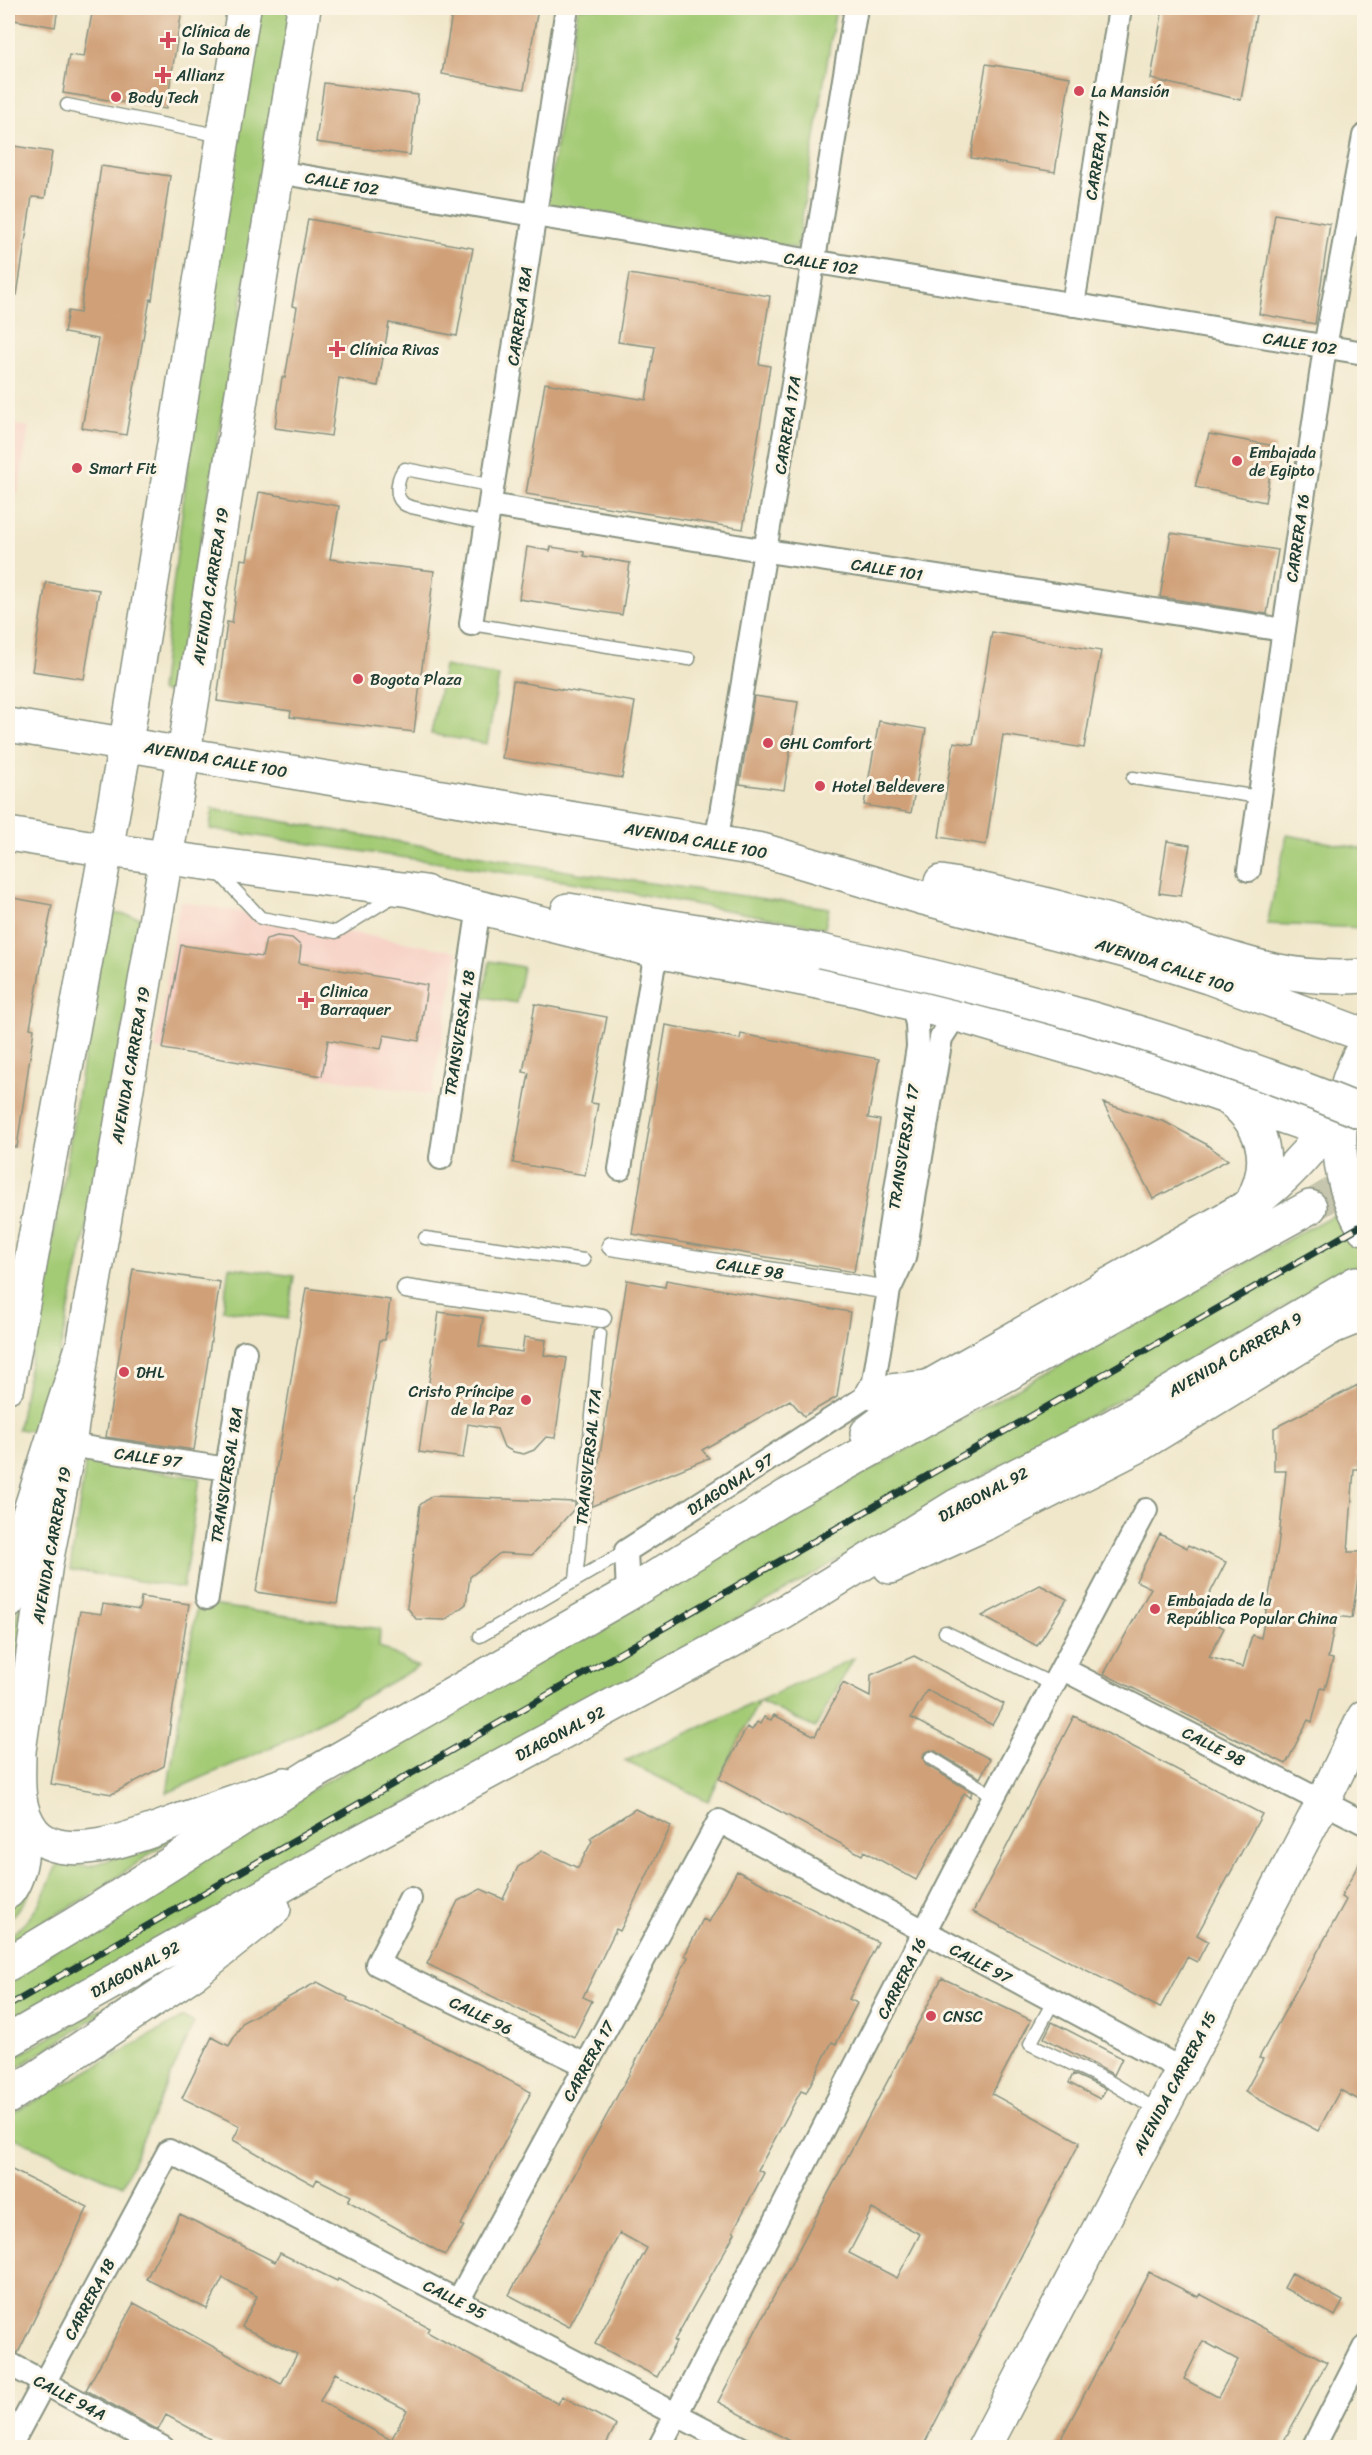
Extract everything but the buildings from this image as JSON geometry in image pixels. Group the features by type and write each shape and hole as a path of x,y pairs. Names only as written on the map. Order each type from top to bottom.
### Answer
{"main road":[{"path":"8,1386 126,744 244,8"},
{"name":"AVENIDA CARRERA 19","path":"304,8 166,858 84,1341 69,1445 46,1563 19,1751 19,1797 21,1810 34,1832 45,1841 69,1847 88,1847 129,1839 311,1775"},
{"name":"AVENIDA CALLE 100","path":"8,725 762,850 920,897 1126,951 1208,977 1365,1035"},
{"path":"8,834 107,850 616,917 821,951 999,992 1076,1014 1261,1074 1343,1121"},
{"path":"762,850 978,888 1029,900 1141,931 1260,969 1307,977 1365,976"},
{"path":"405,889 656,951 749,967 912,1003 1210,1090 1343,1121"},
{"path":"1365,1047 1350,1076 1343,1121 1345,1182 1352,1204 1365,1228"},
{"path":"1210,1090 1226,1096 1240,1107 1251,1120 1259,1135 1264,1152 1264,1166 1259,1186 1250,1205"},
{"path":"785,1497 928,1387 1250,1205 1270,1190 1343,1121"},
{"path":"8,1964 311,1775 628,1594 785,1497 1310,1207"},
{"name":"AVENIDA CARRERA 9","path":"1113,1426 1356,1283"},
{"path":"783,1613 989,1522 1136,1447 1332,1327 1365,1314"},
{"path":"8,1602 24,1529 84,1341"},
{"path":"872,1393 928,1387"},
{"name":"DIAGONAL 92","path":"8,2041 352,1846 783,1613 956,1506 1113,1426"},
{"name":"AVENIDA CARRERA 15","path":"984,2448 1365,1718"},
{"path":"8,1892 21,1856 21,1810"},
{"path":"8,2097 195,1972 352,1846"}],"street":[{"name":"CARRERA 18A","path":"471,624 567,8"},
{"name":"CARRERA 17A","path":"716,843 767,551 856,8"},
{"name":"CARRERA 17","path":"1073,305 1120,8"},
{"name":"CARRERA 16","path":"1249,870 1325,347 1365,136"},
{"name":"CALLE 102","path":"277,172 1365,353"},
{"name":"CALLE 101","path":"491,505 767,551 1284,630"},
{"name":"TRANSVERSAL 18","path":"441,1158 479,907"},
{"path":"620,1169 656,951"},
{"name":"TRANSVERSAL 17","path":"872,1393 888,1290 885,1260 918,1047 917,1024 912,1003"},
{"name":"TRANSVERSAL 17","path":"888,1290 904,1258 941,1038 950,1024 961,1016"},
{"name":"CALLE 98","path":"611,1246 888,1290"},
{"path":"406,1289 601,1326"},
{"name":"TRANSVERSAL 18A","path":"207,1598 245,1352"},
{"name":"DIAGONAL 97","path":"626,1551 872,1393"},
{"name":"CALLE 97","path":"69,1445 227,1469"},
{"name":"CARRERA 16","path":"659,2448 994,1796 1146,1510"},
{"path":"626,1551 628,1594"},
{"name":"CALLE 98","path":"1059,1677 1365,1823"},
{"name":"CARRERA 17","path":"458,2301 719,1821"},
{"name":"CALLE 97","path":"719,1821 1181,2069"},
{"name":"CALLE 96","path":"410,1899 377,1964 586,2065"},
{"name":"CALLE 95","path":"169,2151 741,2448"},
{"name":"CARRERA 18","path":"9,2448 169,2151"},
{"path":"1313,2448 1365,2349"},
{"name":"CALLE 94A","path":"8,2363 163,2448"}],"lane":[{"path":"67,105 223,136"},
{"path":"405,469 491,505 411,507 401,502 398,496 400,474 405,469"},
{"path":"471,624 689,659"},
{"path":"1133,778 1259,797"},
{"path":"212,864 261,918 336,932 405,889"},
{"path":"425,1238 584,1260"},
{"name":"TRANSVERSAL 17A","path":"576,1580 601,1326"},
{"path":"480,1636 626,1551"},
{"path":"945,1632 1059,1677"},
{"path":"932,1758 994,1796"},
{"path":"1053,2002 1030,2044 1110,2082 1159,2111"}],"shaded area":[{"path":"8,424 29,427 18,493 8,491"},
{"name":"Clinica Barraquer","path":"180,901 458,952 432,1095 155,1049"}],"green space":[{"path":"258,8 291,8 175,694 160,691 207,310"},
{"path":"578,8 836,8 797,248 546,208"},
{"path":"444,666 499,676 487,744 431,734"},
{"path":"212,809 578,873 829,908 825,928 577,883 210,829"},
{"path":"1287,835 1364,849 1364,928 1267,924"},
{"path":"107,912 144,918 84,1241 42,1433 18,1429 67,1160"},
{"path":"490,961 523,967 516,1003 483,997"},
{"path":"1364,1198 1364,1262 1029,1450 660,1663 8,2024 8,1979 253,1825 689,1572"},
{"path":"229,1267 294,1276 288,1319 223,1310"},
{"path":"86,1460 200,1478 183,1588 70,1570"},
{"path":"25,1568 32,1570 8,1723 8,1668"},
{"path":"197,1603 380,1629 379,1646 418,1667 290,1739 167,1793"},
{"path":"854,1658 815,1728 759,1701 708,1801 625,1761"},
{"path":"185,1829 95,1893 8,1942 8,1937 33,1913 57,1865 89,1866"},
{"path":"34,1848 43,1851 36,1879 22,1905 8,1919 8,1911 20,1895"},
{"path":"163,1974 8,2074 8,2061"},
{"path":"183,2017 194,2023 122,2186 8,2135 8,2116"}],"tunnel":[{"path":"1310,1207 1364,1175"}],"railway":[{"path":"8,2006 1364,1224"}],"place":[{"name":"Clínica de la Sabana","path":"168,40"},
{"name":"Allianz","path":"163,75"},
{"name":"La Mansión","path":"1079,91"},
{"name":"Body Tech","path":"116,97"},
{"name":"Clínica Rivas","path":"337,349"},
{"name":"Embajada de Egipto","path":"1237,461"},
{"name":"Smart Fit","path":"77,468"},
{"name":"Bogota Plaza","path":"358,679"},
{"name":"GHL Comfort","path":"768,743"},
{"name":"Hotel Beldevere","path":"820,786"},
{"name":"Clinica Barraquer","path":"306,1000"},
{"name":"DHL","path":"124,1372"},
{"name":"Cristo Príncipe de la Paz","path":"526,1400"},
{"name":"Embajada de la República Popular China","path":"1155,1609"},
{"name":"CNSC","path":"931,2016"}]}
